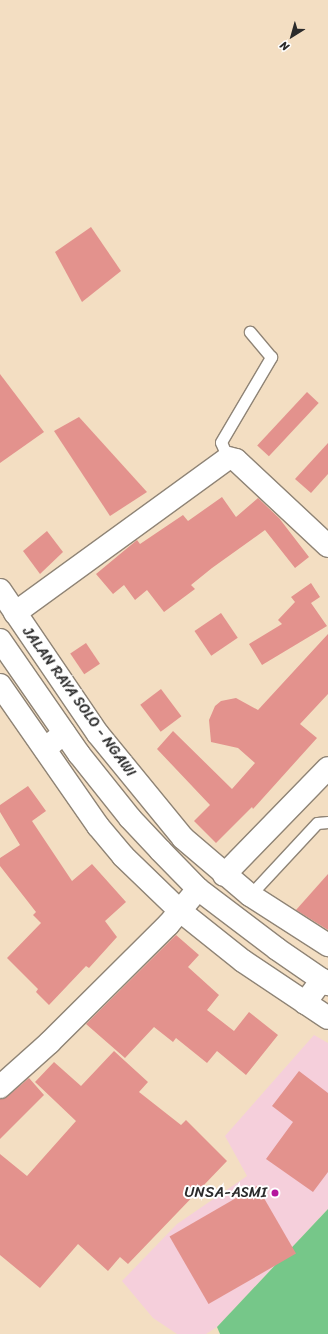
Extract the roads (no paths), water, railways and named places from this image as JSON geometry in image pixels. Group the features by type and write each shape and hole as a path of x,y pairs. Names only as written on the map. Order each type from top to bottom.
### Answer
{"main road":[{"path":"15,613 228,458 236,460 324,534"},
{"name":"JALAN RAYA SOLO - NGAWI","path":"0,590 103,740 183,838 224,875 250,895 328,946"},
{"name":"JALAN RAYA SOLO - NGAWI","path":"0,640 64,733 130,818 198,889 325,982"},
{"path":"0,685 98,826 123,856 179,910 243,961 328,1018"},
{"path":"44,749 64,733"},
{"path":"224,875 328,768"},
{"path":"0,1087 60,1032 168,925 198,889"},
{"path":"305,1003 325,982"}],"lane":[{"path":"228,458 221,442 270,356 250,332"},
{"path":"250,895 317,823 328,822"}],"place":[{"name":"UNSA-ASMI","path":"275,1193"}]}
